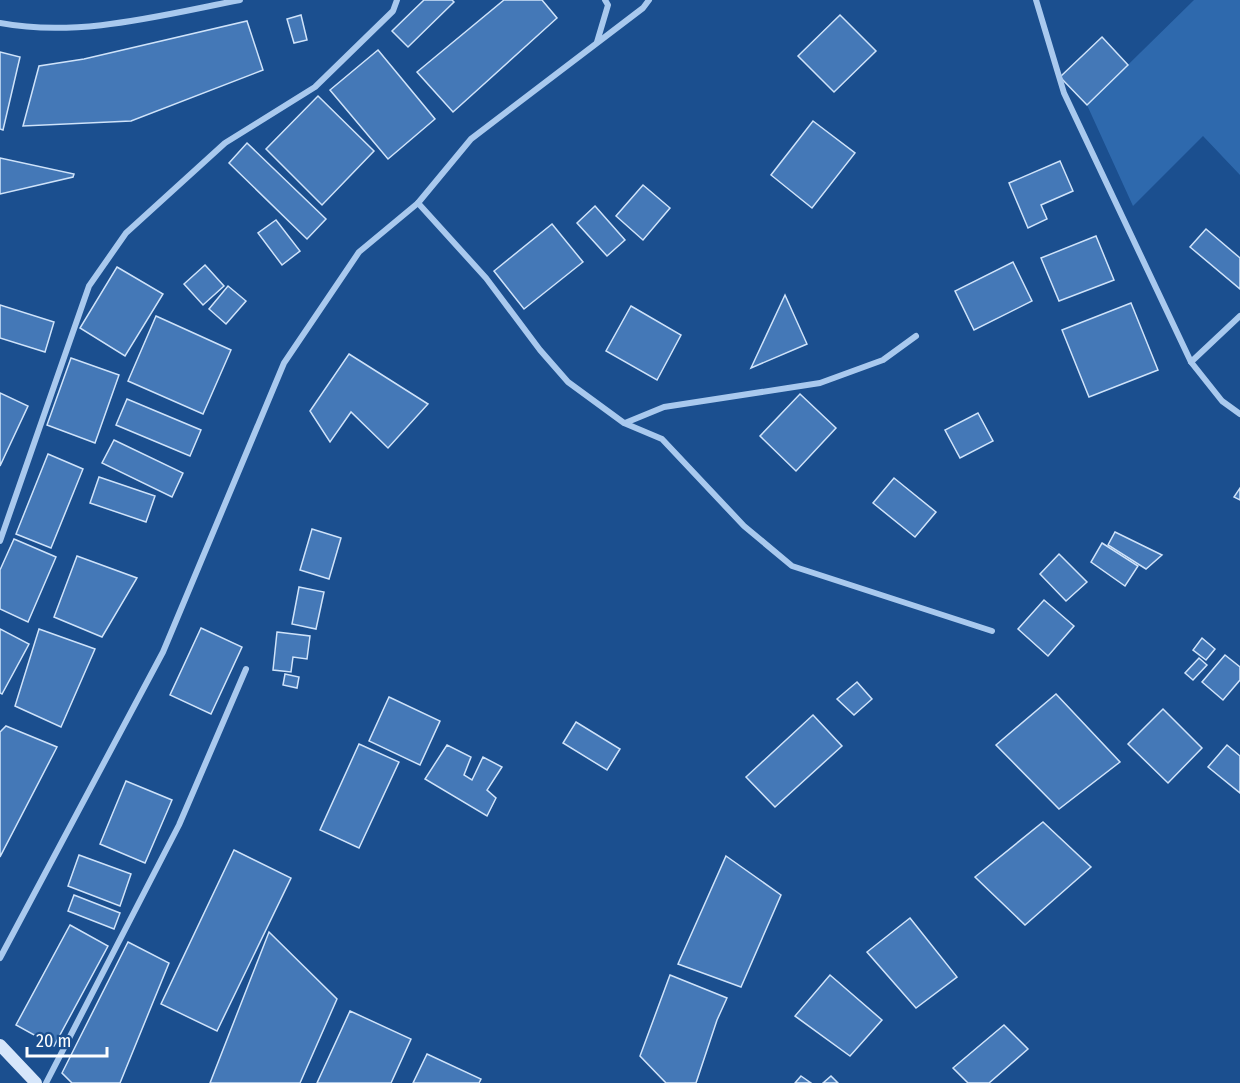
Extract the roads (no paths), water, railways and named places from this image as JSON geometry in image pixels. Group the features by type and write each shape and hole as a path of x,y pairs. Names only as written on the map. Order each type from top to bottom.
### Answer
{"main road":[{"path":"0,1045 36,1083"}],"street":[{"path":"0,24 79,27 148,18 240,0"},
{"path":"0,542 89,286 126,233 225,143 315,87 393,11 397,0"},
{"path":"597,42 608,5 605,0"},
{"path":"0,958 163,652 284,363 359,252 418,203 471,139 643,8 649,0"},
{"path":"1036,0 1064,93 1191,362 1222,401 1240,414"},
{"path":"418,203 486,278 540,350 568,382 624,423 662,439 744,526 792,566 992,632"},
{"path":"1191,362 1240,316"},
{"path":"624,423 664,407 820,383 883,360 916,336"},
{"path":"46,1083 179,825 246,669"}]}
